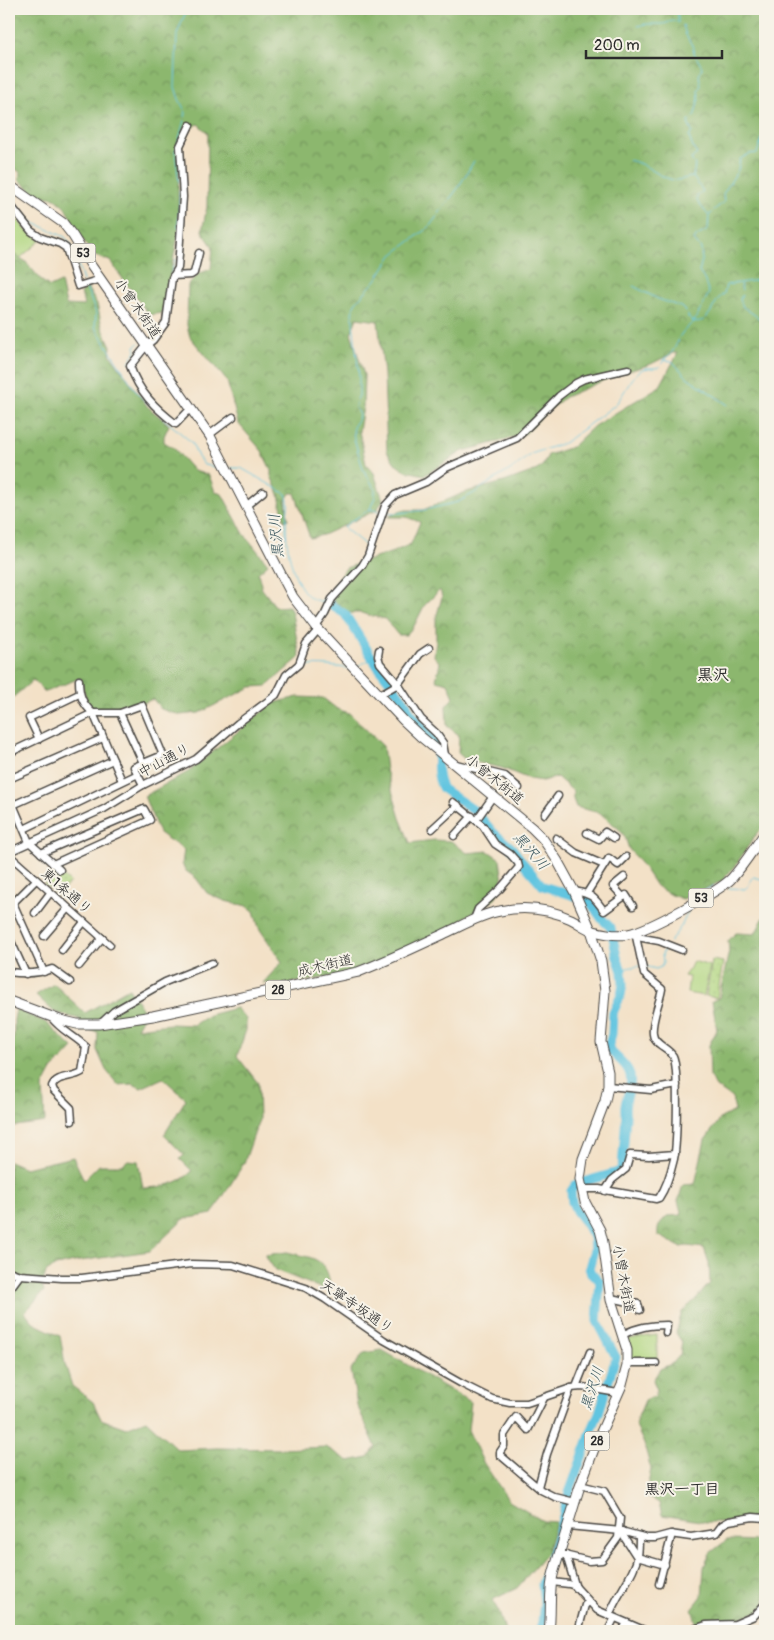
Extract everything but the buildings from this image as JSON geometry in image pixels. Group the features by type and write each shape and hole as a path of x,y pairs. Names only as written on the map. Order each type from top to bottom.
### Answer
{"main road":[{"name":"小曾木街道","path":"9,185 63,223 73,236 100,279 209,435 228,468 290,591 317,629 403,720 494,795 543,839 557,860 591,930"},
{"name":"成木街道","path":"9,1001 51,1017 77,1024 99,1024 153,1016 358,972 474,920 500,911 524,909 552,912 571,919 591,930 612,934 636,935 723,885 735,874 765,833"},
{"path":"571,919 578,916 582,909"},
{"path":"581,1185 583,1160 605,1101 608,1086 608,1072 601,1038 605,1003 604,978 601,961 591,930"},
{"name":"小曽木街道","path":"549,1631 552,1582 563,1555 570,1501 580,1485 614,1392 625,1376 628,1364 627,1350 611,1298 602,1238 586,1204 581,1185"}],"street":[{"path":"190,124 180,146 182,197 178,268 174,276 166,322 153,340 145,342 130,366 136,382 151,402 176,424 191,408"},
{"path":"9,204 31,231 66,248 78,286 100,279"},
{"path":"174,276 191,275 194,273 200,254"},
{"name":"中山通り","path":"9,852 104,809 143,785 196,759 238,723 276,695 286,675 299,664 306,644 326,614 332,599 362,566 368,556 385,506 394,495 426,482 452,465 517,438 544,410 576,383 584,379 628,369"},
{"path":"209,435 232,417"},
{"path":"246,506 263,492"},
{"path":"380,694 398,684 420,654 429,648"},
{"path":"380,650 378,656 380,663 398,684 421,719 436,733 443,743 440,752"},
{"path":"79,680 79,694 85,705 93,713 122,782"},
{"path":"39,739 29,718 79,694"},
{"path":"9,753 93,713 120,713 142,705 163,755 134,767 143,785"},
{"path":"120,713 142,763"},
{"path":"9,779 103,738"},
{"path":"13,804 113,760"},
{"path":"454,763 505,776 519,788"},
{"path":"24,830 138,774"},
{"path":"9,795 29,842 60,870"},
{"path":"454,836 477,816 494,795"},
{"path":"545,814 558,796"},
{"path":"432,829 456,803 477,816 495,844 510,854 518,863 519,867 478,910 474,920"},
{"path":"41,853 144,808 150,820 53,864"},
{"path":"587,833 599,839 605,832 614,838"},
{"path":"556,838 576,853 604,865"},
{"name":"東1条通り","path":"9,852 50,893 110,945"},
{"path":"587,894 609,858 618,865 626,857"},
{"path":"622,897 613,886 624,877"},
{"path":"13,903 36,880"},
{"path":"35,913 50,893"},
{"path":"9,894 44,972"},
{"path":"575,895 587,894 596,898 604,911 626,895 634,906"},
{"path":"44,936 68,908"},
{"path":"9,914 16,911"},
{"path":"62,950 84,922"},
{"path":"581,1185 647,1198 659,1198 668,1180 675,1154 677,1085 674,1058 656,1041 653,1034 662,989 644,974 636,935 682,950"},
{"path":"9,937 26,974"},
{"path":"79,966 102,938"},
{"path":"99,1024 114,1011 164,982 212,963"},
{"path":"9,972 26,974 52,969 70,982"},
{"path":"51,1017 56,1024 75,1036 86,1047 82,1072 57,1079 52,1086 54,1091 71,1108 72,1121"},
{"path":"608,1086 655,1090 677,1085"},
{"path":"605,1191 612,1180 626,1169 630,1155 675,1154"},
{"name":"天寧寺坂通り","path":"9,1270 20,1275 82,1278 190,1264 233,1265 306,1288 326,1299 377,1336 486,1396 499,1401 514,1404 530,1402 574,1388 600,1389 614,1392"},
{"path":"9,1290 20,1275"},
{"path":"611,1298 638,1304 640,1310"},
{"path":"622,1335 634,1329 652,1325 667,1326 666,1333"},
{"path":"538,1487 547,1454 590,1352"},
{"path":"628,1364 656,1363"},
{"path":"544,1398 528,1430 516,1417 512,1421 504,1434 504,1446 500,1455 538,1487 552,1496 570,1501"},
{"path":"563,1555 589,1561 602,1560 618,1538 620,1531 620,1518 604,1491 580,1485"},
{"path":"568,1526 620,1531 651,1538 672,1534 691,1537 716,1533 722,1525 729,1521 754,1517 765,1518"},
{"path":"620,1531 637,1557 665,1565"},
{"path":"659,1584 672,1534"},
{"path":"608,1631 614,1601 631,1574 637,1557 639,1536"},
{"path":"563,1555 576,1588"},
{"path":"552,1582 569,1584 576,1588 597,1610 646,1631"},
{"path":"579,1621 585,1605 589,1602"},
{"path":"688,1631 706,1625 735,1624 754,1616 765,1604"},
{"path":"622,1631 627,1623"}],"green space":[{"path":"9,9 765,9 765,825 722,881 683,899 669,894 656,886 629,849 625,837 620,830 600,813 576,807 573,791 557,777 542,781 529,779 502,768 466,760 458,753 459,735 447,726 446,706 454,697 448,683 436,680 440,663 434,656 436,618 442,597 440,590 424,606 414,626 406,635 398,635 385,619 361,613 349,613 327,595 346,568 411,544 420,522 406,517 388,517 402,510 423,510 466,492 504,482 537,470 543,465 548,455 572,447 594,426 660,386 678,353 673,353 651,364 616,375 565,397 542,416 526,433 463,451 425,475 406,471 395,463 387,451 384,374 378,321 357,318 351,333 364,375 363,407 359,431 366,464 374,473 383,500 377,510 323,535 310,538 295,493 290,493 286,500 288,519 284,521 279,494 271,476 271,470 262,451 238,423 227,381 190,337 187,325 188,285 198,274 211,269 213,247 202,231 207,207 208,133 198,124 182,135 178,191 179,231 162,313 149,315 110,261 92,255 64,206 55,198 37,195 19,180 20,172 9,165"},
{"path":"16,218 26,230 41,240 19,259 9,253 9,226"},
{"path":"9,251 25,261 42,281 50,287 61,282 66,305 84,306 81,292 86,286 97,304 102,327 111,346 110,354 147,406 169,425 164,436 164,442 174,448 194,471 209,475 215,492 222,494 244,534 268,564 258,573 262,589 276,607 289,606 300,657 267,686 251,687 199,713 180,715 161,709 153,699 123,709 93,710 87,701 80,678 45,692 33,680 9,701"},
{"path":"298,697 323,698 337,709 349,713 383,746 386,770 400,818 410,843 434,840 451,841 467,853 488,851 500,859 503,882 495,899 447,929 375,963 336,976 285,984 263,983 282,962 259,928 254,911 247,906 225,901 207,893 196,878 186,871 182,864 184,850 159,833 144,796 188,772 273,703"},
{"path":"56,871 70,882 58,896 44,884"},
{"path":"765,915 765,1515 737,1522 706,1522 662,1515 659,1503 646,1495 651,1469 644,1444 635,1424 645,1400 655,1396 657,1390 653,1380 660,1369 673,1363 680,1355 682,1342 676,1333 682,1312 710,1283 709,1263 704,1248 680,1247 658,1235 658,1229 667,1216 682,1215 678,1201 683,1185 695,1184 705,1140 721,1118 735,1111 732,1098 716,1087 710,1077 709,1045 717,1030 712,1001 719,998 729,951 728,941 736,933 755,934"},
{"path":"712,960 723,962 717,998 706,996"},
{"path":"693,961 710,966 704,996 687,993 689,977 684,976"},
{"path":"54,984 85,1013 129,988 145,1013 137,1028 170,1024 193,1025 209,1015 236,1008 246,1019 246,1030 237,1056 258,1083 259,1120 244,1163 212,1214 184,1219 150,1251 79,1261 56,1266 46,1272 42,1285 44,1291 25,1312 35,1324 60,1336 65,1364 72,1386 93,1402 101,1419 126,1428 146,1420 178,1450 326,1447 349,1461 368,1457 376,1447 357,1405 351,1370 364,1353 382,1350 471,1402 468,1430 483,1462 509,1501 543,1521 556,1522 547,1553 517,1588 492,1600 499,1612 505,1631 9,1631 9,1161 25,1168 73,1157 84,1180 99,1165 122,1165 128,1160 138,1161 143,1188 176,1182 192,1171 180,1159 184,1155 164,1135 186,1099 163,1078 141,1088 133,1084 118,1085 106,1070 97,1050 98,1032 83,1029 79,1019 54,1012 36,995"},
{"path":"16,1009 45,1022 73,1048 52,1070 43,1087 45,1122 9,1127 9,1042 14,1038"},
{"path":"287,1252 310,1257 321,1263 328,1275 330,1284 323,1289 275,1270 265,1255"},
{"path":"657,1335 657,1361 633,1362 628,1339"},
{"path":"727,1540 765,1541 765,1609 711,1628 696,1622 692,1609 702,1596 704,1567 710,1553"}],"waterway":[{"path":"178,143 186,113 175,87 177,34 187,9"},
{"path":"675,9 678,23"},
{"path":"638,26 677,21"},
{"path":"683,25 694,53 702,67 699,76 701,85 698,91 699,99 694,117"},
{"path":"691,119 688,123 692,132 689,137 697,154 691,159 695,165 693,177 703,191 697,196 697,201 708,215"},
{"path":"714,210 724,202 723,194 738,170 740,159 749,154 757,153 765,131"},
{"path":"177,147 175,151 179,182"},
{"path":"628,160 635,161 671,180 693,177"},
{"path":"370,509 375,497 375,489 363,469 354,438 353,427 359,415 355,407 359,396 359,376 352,313 355,303 376,280 392,255 429,227 458,188 474,161"},
{"path":"178,227 180,191"},
{"name":"黒沢川","path":"9,196 30,221 65,237 72,246 83,281"},
{"path":"688,315 694,322 709,293 704,279 699,272 702,260 701,249 694,240 697,236 708,230 709,215 712,213"},
{"path":"171,274 176,259"},
{"path":"385,512 398,513 424,510 458,502 515,467 531,454 564,443 615,405 639,371 645,368 659,367 665,358 671,354 682,333 694,322 702,321 708,316 718,299 724,294 726,285 765,279"},
{"path":"740,284 742,290"},
{"path":"633,286 658,299 681,307 686,312"},
{"name":"黒沢川","path":"86,287 96,313 95,327 138,394 150,405"},
{"path":"742,295 740,299 743,307 765,322"},
{"path":"129,362 136,351 135,346 139,343"},
{"path":"665,360 672,361 687,377 728,405"},
{"name":"黒沢川","path":"160,415 192,443 204,465 222,468"},
{"name":"黒沢川","path":"231,468 241,468 286,494 288,502 287,544 295,575 311,598 326,602 329,599"},
{"path":"331,596 345,577 356,567 366,548 364,544 344,528 370,509 381,512"},
{"name":"黒沢川","path":"326,602 345,614 378,667 405,701 410,712 438,745 438,773 443,789 475,811 493,832 512,848 543,886 590,902 611,928 622,971 623,984 621,995 613,1013 612,1034 608,1048 625,1065 630,1078 625,1105 626,1116 622,1168 618,1172 576,1184 571,1191 572,1202 576,1211 593,1237 594,1250 589,1268 591,1273 600,1281 597,1321 616,1357 599,1413 569,1493 542,1584 544,1603 541,1631"},
{"path":"358,666 373,658"},
{"path":"278,698 293,676 306,667 350,668"},
{"path":"729,888 745,889 754,877 765,880"},
{"path":"688,901 688,899 714,886"},
{"path":"670,942 682,925 688,911"},
{"path":"645,966 656,969 661,967 663,963 662,954 666,947"},
{"path":"622,971 639,966"}],"district":[{"name":"黒沢","path":"713,674"},
{"name":"黒沢一丁目","path":"682,1489"}]}
